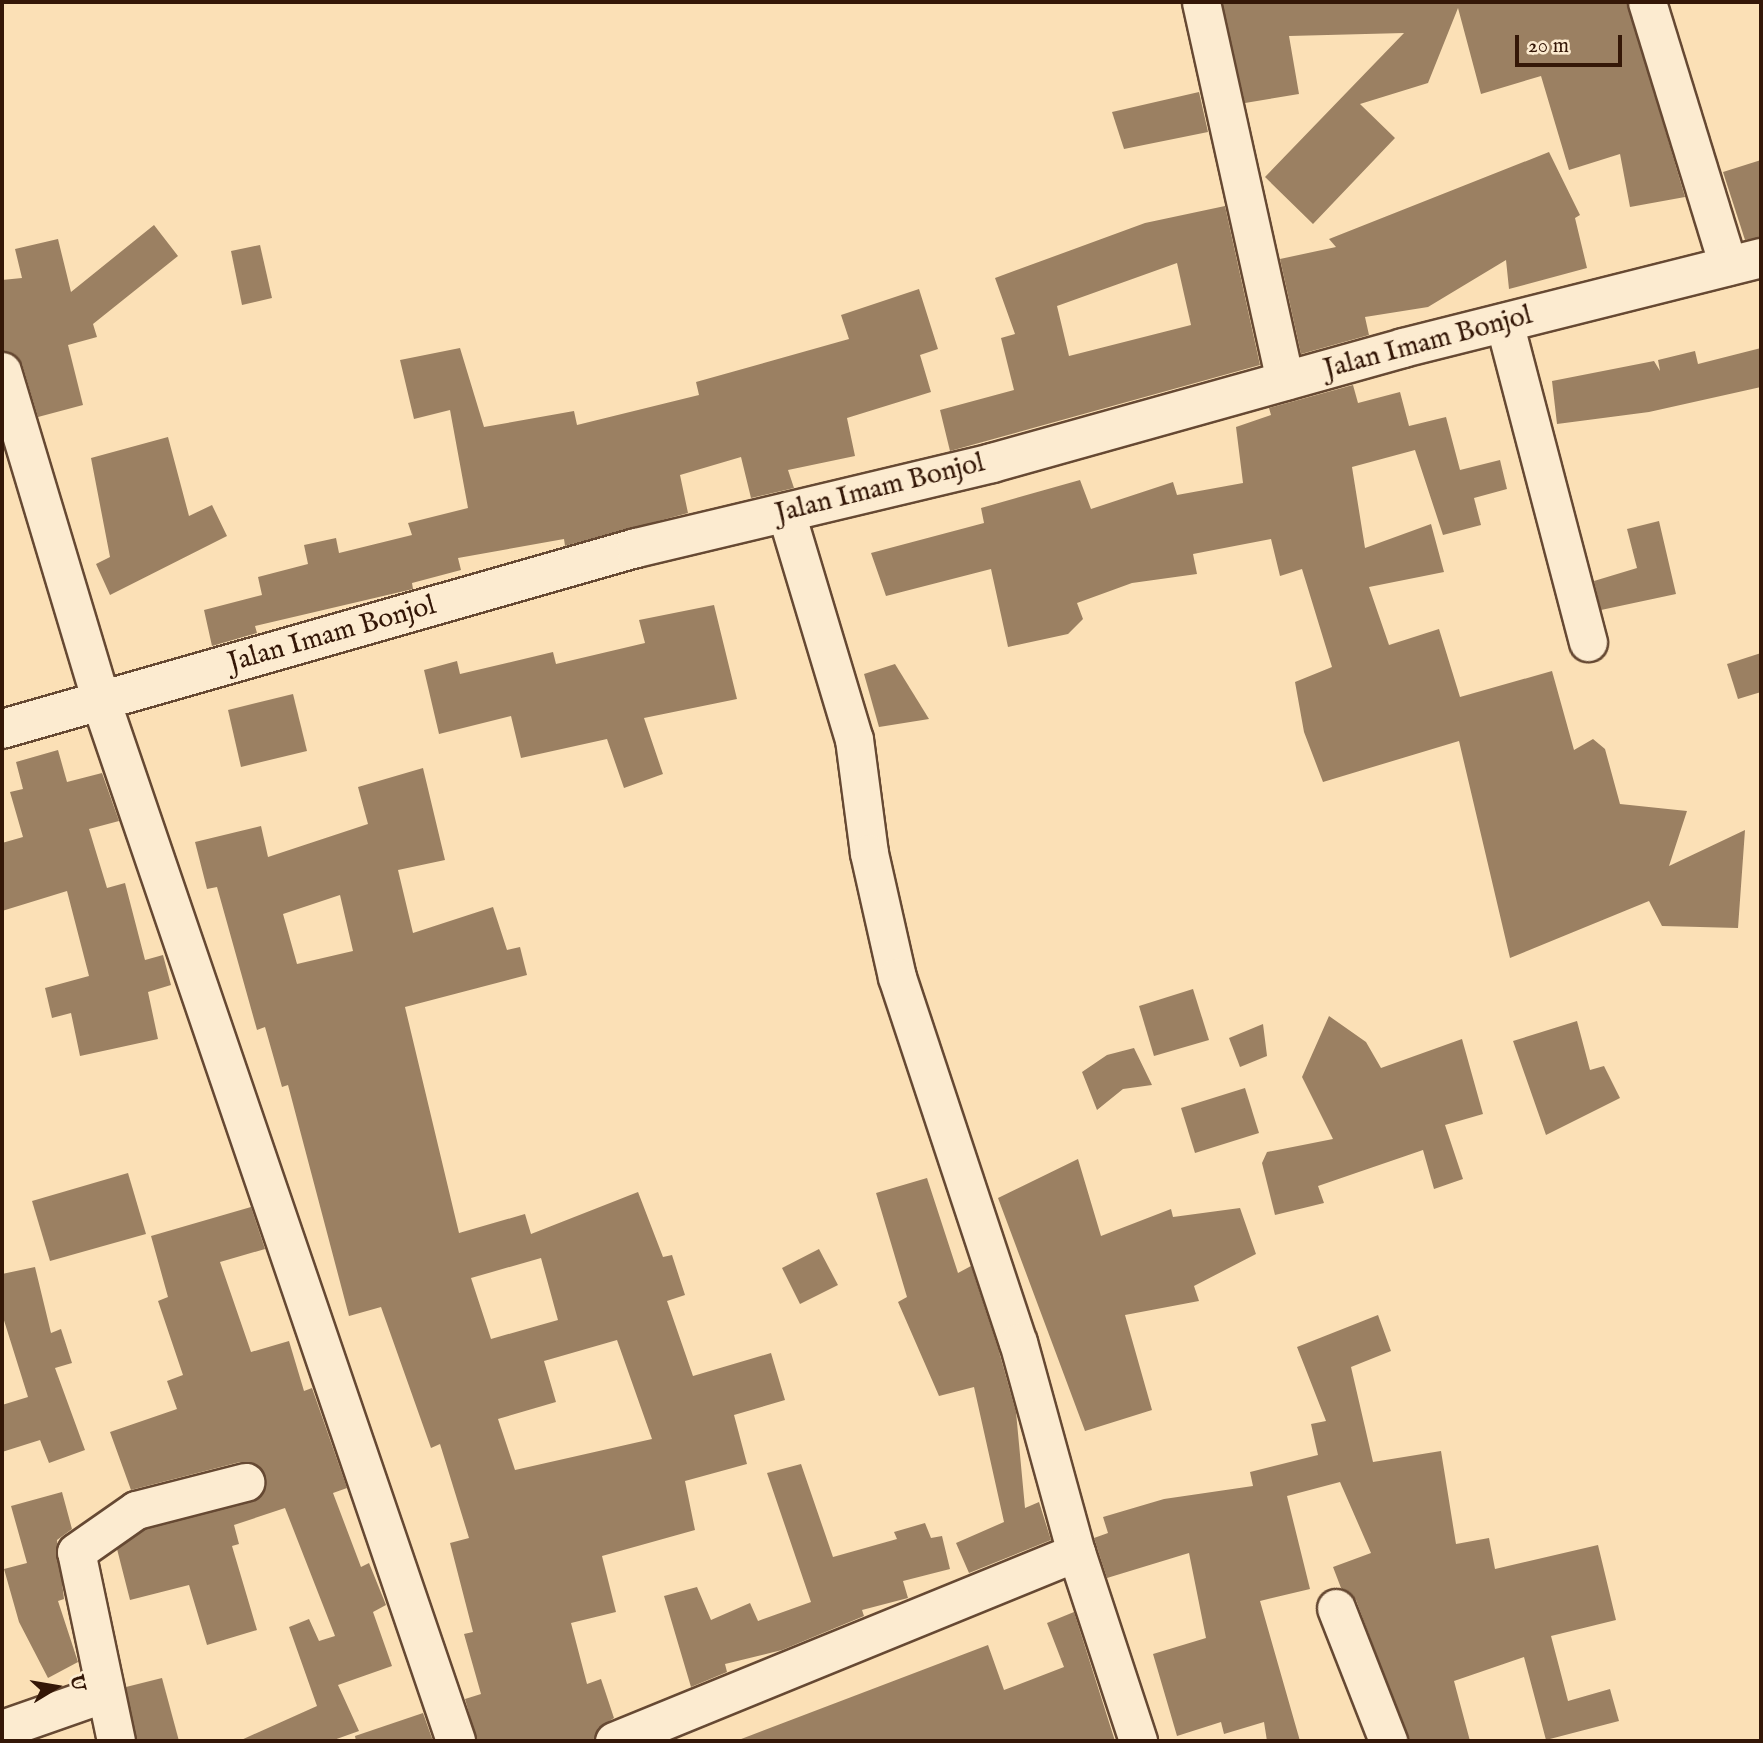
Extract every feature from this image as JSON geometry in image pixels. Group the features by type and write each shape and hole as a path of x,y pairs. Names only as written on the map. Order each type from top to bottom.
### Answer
{"main road":[{"name":"Jalan Imam Bonjol","path":"2,729 636,548 786,513 1745,262"},
{"path":"102,701 456,1741"}],"street":[{"path":"1201,2 1285,381"},
{"path":"1647,2 1745,262"},
{"path":"1504,323 1588,642"},
{"path":"2,370 102,701"},
{"path":"786,513 854,739 869,853 897,977 1018,1342 1076,1552 1138,1741"},
{"path":"116,1741 76,1552 136,1510 245,1482"},
{"path":"614,1741 1076,1552"},
{"path":"1336,1608 1388,1741"},
{"path":"2,1729 105,1693"}],"building":[{"path":"1222,2 1627,2 1685,197 1630,207 1620,154 1569,170 1541,76 1481,94 1458,8 1428,83 1360,104 1395,138 1313,224 1265,177 1404,33 1289,36 1299,94 1245,103"},
{"path":"1199,92 1208,132 1124,149 1112,112"},
{"path":"1549,152 1580,215 1575,218 1587,268 1509,289 1506,260 1428,307 1365,317 1369,335 1301,354 1280,259 1336,247 1329,239"},
{"path":"1761,160 1761,237 1745,240 1723,172"},
{"path":"1225,206 1260,365 950,451 940,410 1014,390 1001,338 1015,334 995,278 1145,223","holes":["1177,263 1191,325 1069,356 1057,306"]},
{"path":"154,225 178,256 93,324 97,337 68,345 83,405 38,417 22,364 2,351 2,280 22,278 15,249 58,239 71,292"},
{"path":"260,245 272,298 242,305 231,251"},
{"path":"919,289 938,349 920,355 931,392 847,418 855,456 788,470 794,488 751,498 741,457 680,475 688,513 565,546 564,539 458,558 461,570 412,583 413,589 255,626 257,633 212,646 204,610 262,595 258,577 308,564 304,545 336,538 339,553 412,535 408,523 468,508 450,410 414,419 400,360 460,348 484,427 574,411 577,425 699,395 696,382 849,339 841,315"},
{"path":"1761,348 1761,387 1649,412 1557,424 1552,381 1654,361 1660,371 1658,360 1695,351 1698,364"},
{"path":"1353,385 1358,403 1400,392 1409,426 1446,417 1460,470 1500,460 1507,489 1474,498 1481,525 1443,535 1415,450 1352,467 1365,548 1431,524 1444,572 1369,587 1389,645 1439,629 1460,697 1552,671 1574,750 1593,739 1605,749 1620,804 1687,811 1669,866 1745,830 1738,928 1662,926 1649,901 1510,958 1459,741 1323,782 1304,732 1295,682 1332,667 1302,569 1280,576 1271,539 1193,554 1197,574 1132,583 1077,603 1083,619 1068,634 1008,647 991,569 886,596 871,553 984,523 981,508 1080,480 1091,509 1173,482 1177,495 1243,483 1236,427 1271,415 1269,408"},
{"path":"168,437 189,516 212,505 227,536 110,595 96,564 110,557 91,458"},
{"path":"1659,521 1676,594 1601,610 1594,581 1637,568 1627,529"},
{"path":"714,605 737,699 644,718 663,774 624,788 607,739 521,758 511,716 439,734 424,670 457,661 460,674 553,652 556,664 645,643 639,620"},
{"path":"1761,653 1761,692 1738,699 1727,664"},
{"path":"895,664 929,719 879,727 864,674"},
{"path":"293,694 307,751 241,767 228,710"},
{"path":"58,750 67,782 102,773 119,821 89,829 107,888 125,883 145,960 163,955 171,985 148,992 158,1039 80,1056 71,1013 52,1018 45,988 89,976 67,891 2,911 2,843 23,837 10,792 23,789 16,762"},
{"path":"423,768 445,860 398,870 413,933 493,907 507,950 520,947 527,975 405,1007 459,1233 525,1214 531,1234 638,1192 663,1257 672,1255 685,1295 667,1301 693,1376 771,1353 785,1400 734,1415 747,1464 685,1481 695,1530 602,1556 616,1612 571,1623 587,1684 601,1679 614,1718 598,1728 593,1741 477,1741 465,1699 481,1694 464,1634 473,1632 450,1543 469,1538 440,1444 431,1448 381,1307 349,1316 288,1085 282,1087 265,1027 257,1030 217,887 207,889 195,842 261,826 268,857 368,824 358,787","holes":["340,895 353,951 297,964 283,914","541,1258 558,1320 491,1339 471,1278","617,1340 652,1439 515,1470 498,1419 556,1402 544,1361"]},
{"path":"1193,989 1209,1040 1154,1056 1139,1006"},
{"path":"1329,1016 1366,1042 1381,1068 1462,1039 1483,1114 1445,1125 1463,1179 1434,1189 1423,1150 1318,1186 1324,1203 1275,1215 1262,1163 1267,1152 1333,1139 1302,1077"},
{"path":"1577,1021 1590,1070 1604,1066 1620,1098 1546,1135 1513,1041"},
{"path":"1263,1024 1267,1056 1240,1067 1229,1038"},
{"path":"1134,1048 1152,1085 1123,1089 1097,1110 1082,1072 1107,1055"},
{"path":"1245,1088 1259,1133 1195,1153 1181,1108"},
{"path":"1078,1159 1101,1236 1171,1209 1173,1217 1240,1208 1256,1254 1194,1286 1199,1301 1125,1315 1152,1410 1085,1431 998,1198"},
{"path":"128,1173 146,1234 50,1261 32,1201"},
{"path":"927,1178 958,1273 971,1266 998,1348 1016,1412 1025,1508 1039,1502 1051,1540 969,1573 956,1543 1004,1522 974,1387 939,1396 898,1302 907,1297 876,1193"},
{"path":"251,1207 265,1249 220,1262 251,1352 289,1341 304,1391 312,1388 347,1488 333,1493 361,1567 369,1563 386,1605 373,1612 392,1666 338,1685 359,1731 331,1741 239,1741 317,1706 289,1627 309,1619 319,1641 335,1636 285,1508 234,1525 239,1544 232,1546 257,1630 207,1645 189,1585 130,1600 117,1549 145,1529 250,1502 265,1488 260,1468 240,1462 131,1490 110,1432 177,1409 167,1381 183,1375 158,1301 168,1297 151,1236"},
{"path":"819,1249 838,1285 800,1304 782,1268"},
{"path":"35,1267 51,1333 61,1329 72,1363 55,1368 85,1450 49,1463 40,1440 2,1452 2,1405 28,1397 2,1314 2,1274"},
{"path":"1378,1315 1391,1351 1351,1367 1373,1462 1441,1451 1456,1544 1489,1538 1495,1569 1598,1545 1616,1620 1551,1636 1568,1701 1610,1689 1619,1721 1546,1740 1524,1657 1454,1681 1470,1741 1409,1741 1356,1600 1341,1588 1333,1567 1371,1553 1340,1482 1287,1496 1310,1589 1260,1601 1300,1741 1267,1741 1264,1722 1224,1734 1221,1722 1177,1736 1153,1654 1206,1638 1189,1553 1107,1578 1094,1538 1108,1533 1103,1517 1164,1499 1253,1486 1250,1472 1318,1455 1311,1424 1326,1421 1297,1347"},
{"path":"801,1464 833,1557 897,1539 894,1532 925,1523 931,1538 942,1536 950,1569 903,1581 908,1598 862,1610 864,1616 782,1650 725,1664 727,1672 691,1687 664,1596 697,1587 711,1620 750,1603 758,1621 811,1602 767,1473"},
{"path":"62,1492 72,1529 57,1540 64,1599 58,1601 78,1662 48,1678 19,1622 4,1569 27,1563 11,1506"},
{"path":"1074,1612 1115,1741 736,1741 988,1645 1004,1690 1064,1667 1047,1623"},
{"path":"162,1678 179,1741 136,1741 126,1687"},
{"path":"423,1713 433,1741 356,1741 355,1736"}]}
